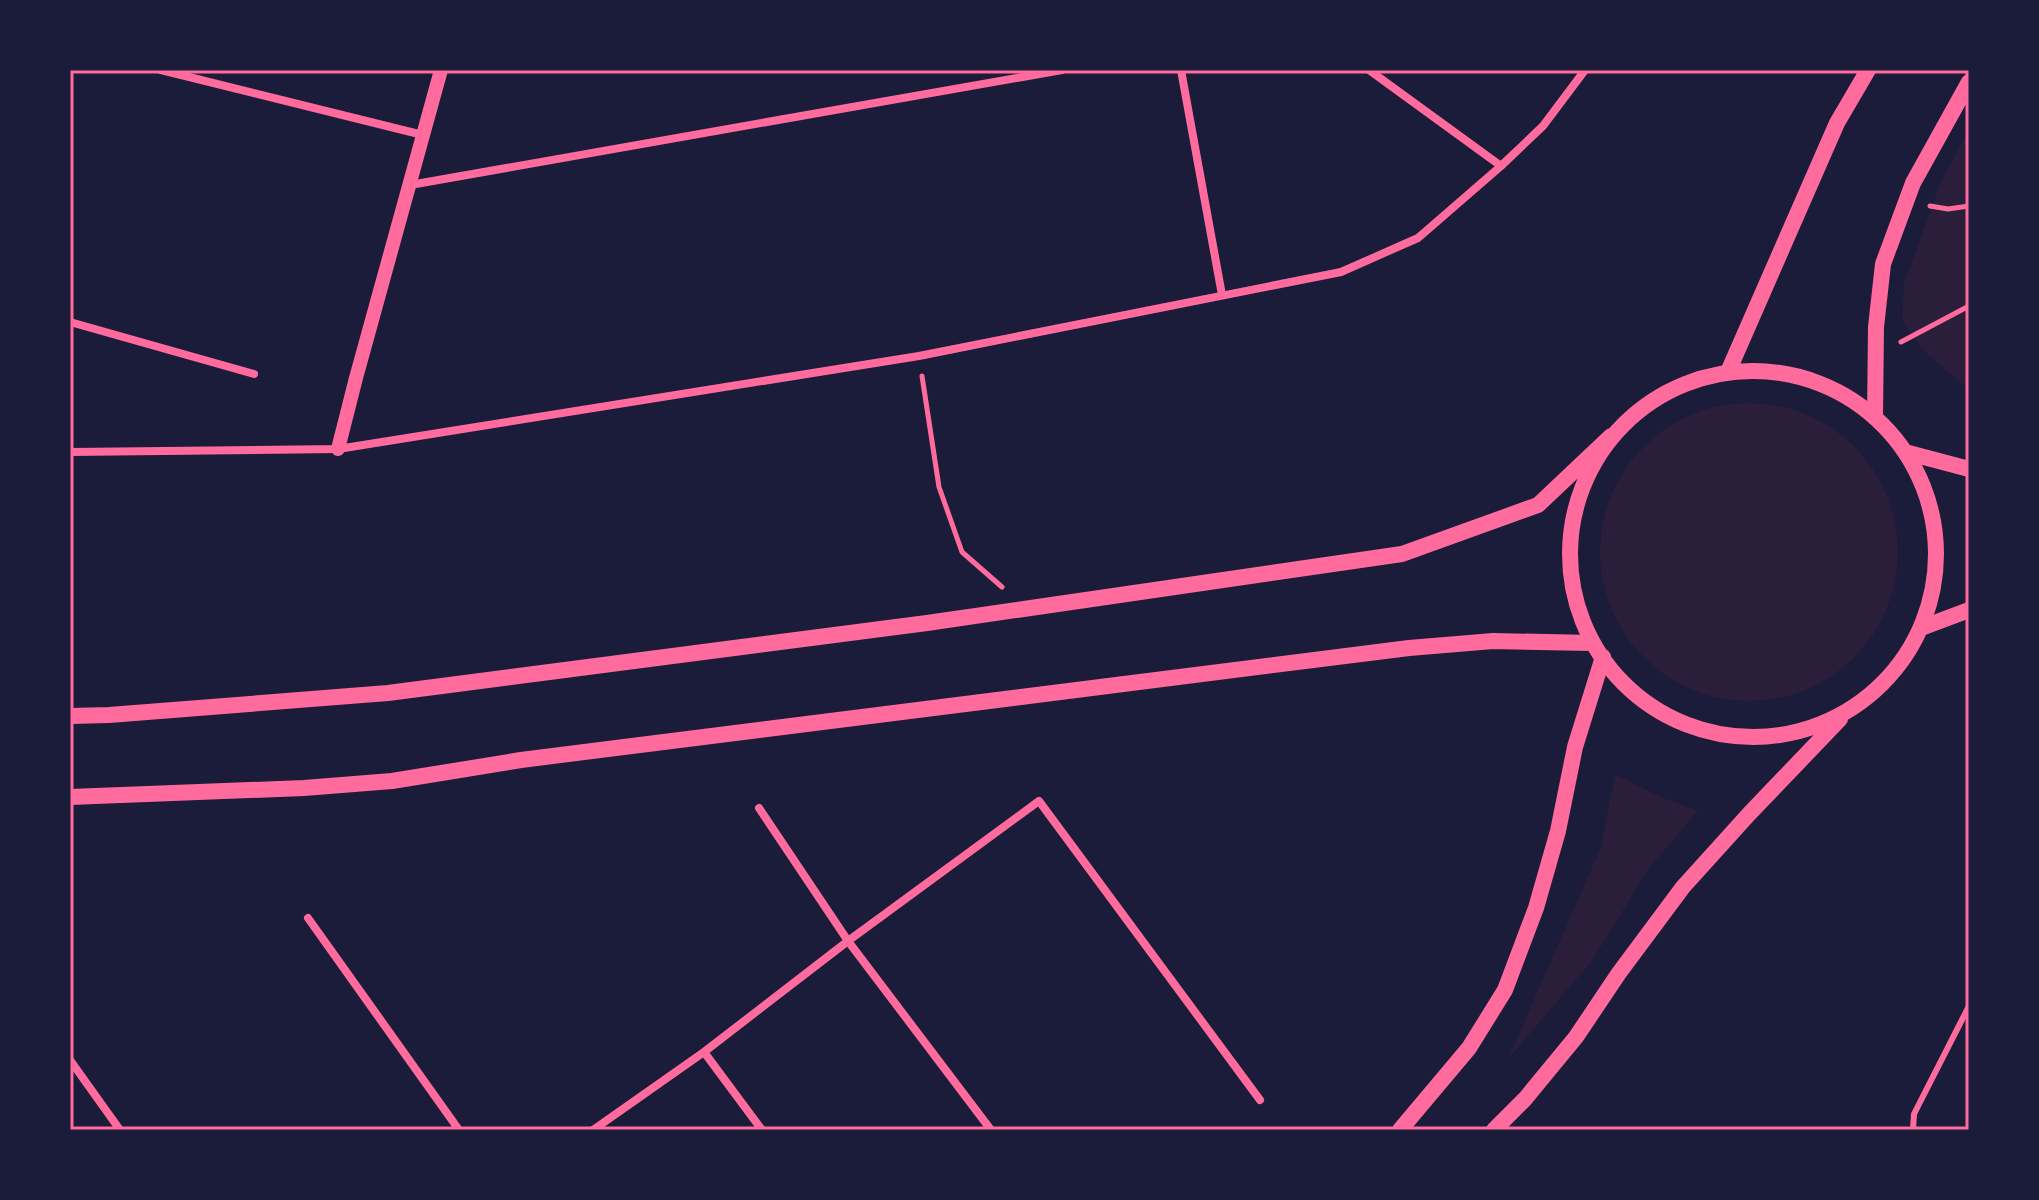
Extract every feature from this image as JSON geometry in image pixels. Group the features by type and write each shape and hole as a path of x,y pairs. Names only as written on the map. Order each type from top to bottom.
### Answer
{"main road":[{"path":"1728,372 1837,123 1868,70"},
{"path":"1875,418 1876,327 1883,264 1913,183 1969,82"},
{"path":"70,716 388,693 1026,608 1402,554 1538,505 1644,405 1684,383 1728,372 1780,373 1831,388 1875,418 1905,452 1926,493 1936,538 1934,584 1921,628 1891,675 1847,712 1683,887 1576,1037 1525,1099 1494,1130"},
{"path":"1611,436 1583,483 1570,536 1573,591 1592,643 1616,677 1648,705 1685,725 1726,736 1781,735 1809,729 1847,712"},
{"path":"1905,452 1969,469"},
{"path":"1921,628 1969,610"},
{"path":"70,797 304,788 392,781 521,760 1409,648 1493,641 1592,643"},
{"path":"1400,1130 1469,1048 1505,990 1536,908 1558,831 1575,747 1603,657"}],"street":[{"path":"161,70 423,135"},
{"path":"338,449 441,70"},
{"path":"410,185 1062,70"},
{"path":"1181,70 1222,295"},
{"path":"1369,70 1501,166"},
{"path":"70,452 338,449 919,356 1341,272 1418,238 1543,126 1585,70"},
{"path":"70,322 254,374"},
{"path":"593,1130 704,1052 848,941 1039,801 1260,1100"},
{"path":"759,808 848,941 991,1130"},
{"path":"308,918 459,1130"},
{"path":"704,1052 762,1130"},
{"path":"70,1060 120,1130"}],"lane":[{"path":"1913,1130 1914,1114 1969,1006"}],"path":[{"path":"1906,203 1948,209 1969,206"},
{"path":"1875,356 1969,306"},
{"path":"919,356 939,487 962,552 1026,608"}],"shaded area":[{"path":"1969,129 1969,390 1922,349 1902,319 1904,284 1941,182"},
{"path":"1749,403 1792,409 1819,420 1844,437 1864,457 1887,495 1895,523 1898,552 1892,595 1881,622 1864,647 1844,667 1806,690 1778,698 1749,701 1706,695 1679,684 1654,667 1634,647 1611,609 1603,581 1600,552 1606,509 1617,482 1634,457 1654,437 1692,414 1720,406"},
{"path":"1615,774 1656,795 1698,811 1649,868 1592,961 1508,1059 1601,847"}]}
